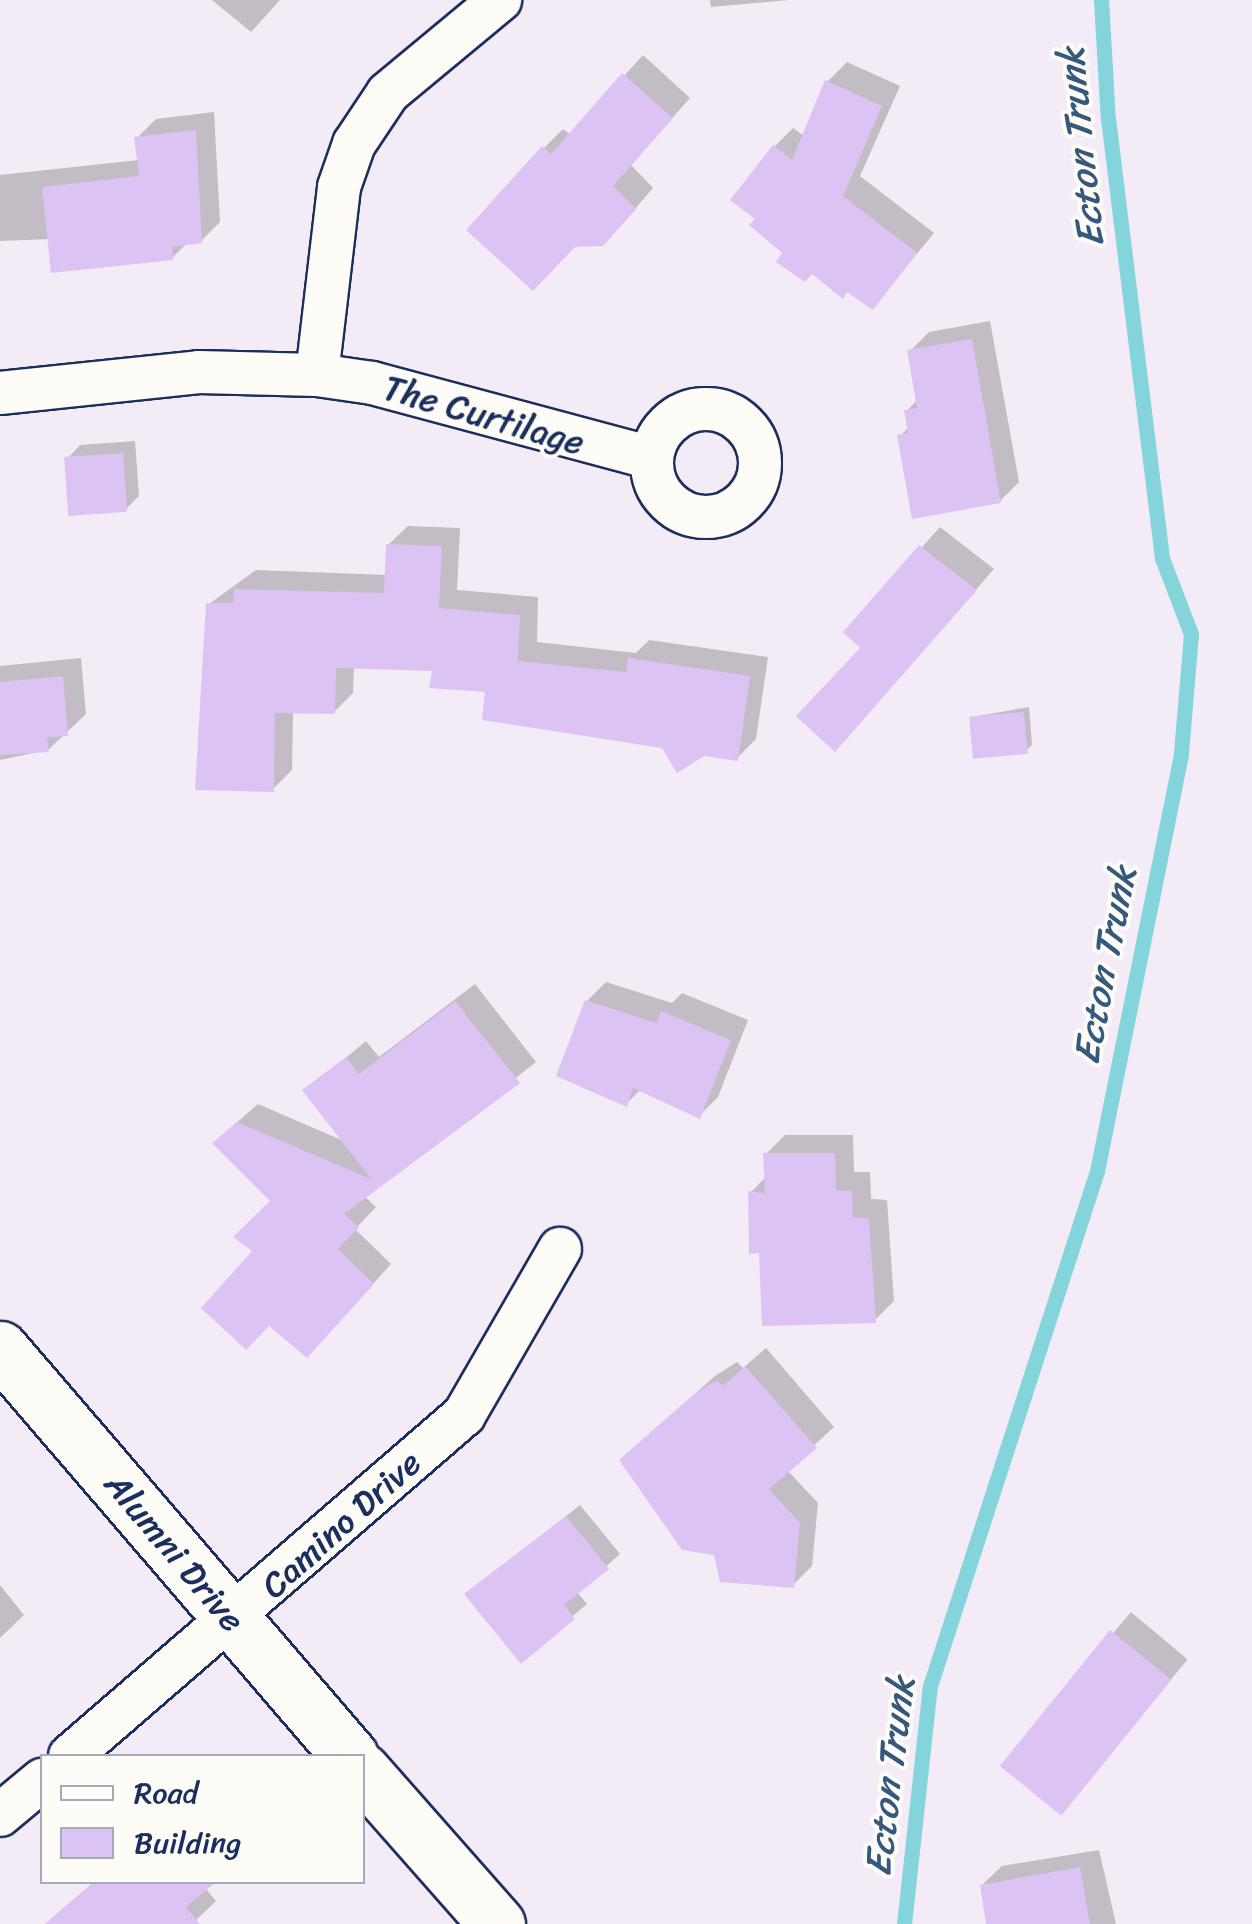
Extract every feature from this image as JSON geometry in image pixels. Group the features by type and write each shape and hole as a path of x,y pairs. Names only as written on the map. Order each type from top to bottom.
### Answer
{"main road":[{"name":"Alumni Drive","path":"0,1348 348,1754"},
{"path":"365,1773 497,1924"}],"street":[{"path":"316,375 339,187 354,144 388,94 500,0"},
{"name":"The Curtilage","path":"0,393 199,372 316,375 372,383 651,458"},
{"name":"Camino Drive","path":"72,1754 232,1622 464,1415 560,1249"},
{"path":"0,1815 40,1782"}],"building":[{"path":"622,73 673,118 613,186 636,209 603,246 575,247 533,291 466,230 542,146 551,154"},
{"path":"825,80 882,106 843,196 917,253 873,310 847,292 843,299 812,274 805,282 776,262 782,253 749,225 755,219 730,200 773,145 792,160"},
{"path":"196,130 202,243 172,247 173,260 51,273 42,187 139,176 134,137"},
{"path":"972,339 1001,503 912,519 897,435 908,433 904,410 917,408 907,350"},
{"path":"123,453 127,512 68,516 64,457"},
{"path":"386,544 442,546 439,608 520,615 518,661 626,672 628,658 750,676 738,761 704,756 677,773 662,748 482,720 485,692 429,688 432,671 336,668 335,714 275,713 274,792 195,790 206,603 233,603 234,589 384,593"},
{"path":"919,545 977,590 835,752 796,716 860,648 843,632"},
{"path":"63,676 68,736 47,737 49,752 0,755 0,682"},
{"path":"1024,712 1028,754 973,759 969,717"},
{"path":"585,1000 656,1023 661,1011 731,1040 700,1119 633,1088 627,1107 556,1076"},
{"path":"455,1001 520,1083 344,1214 359,1227 338,1249 374,1284 307,1358 269,1326 246,1350 201,1308 252,1251 233,1237 270,1201 212,1143 237,1122 371,1179 302,1090 346,1057 359,1074"},
{"path":"763,1153 835,1153 836,1190 852,1191 853,1217 869,1218 876,1323 762,1326 759,1253 749,1254 748,1191 765,1193"},
{"path":"745,1366 817,1448 769,1489 800,1523 794,1588 720,1582 714,1555 682,1550 619,1460 693,1395 717,1380 723,1386"},
{"path":"566,1516 609,1569 564,1605 575,1619 521,1664 464,1594"},
{"path":"1110,1630 1171,1680 1061,1816 1000,1766"},
{"path":"1080,1867 1090,1924 986,1924 980,1885"},
{"path":"92,1884 214,1884 186,1907 200,1924 45,1924"}],"waterway":[{"name":"Ecton Trunk","path":"904,1924 930,1686 1097,1171 1181,753 1191,634 1162,558 1108,121 1101,0"}]}
